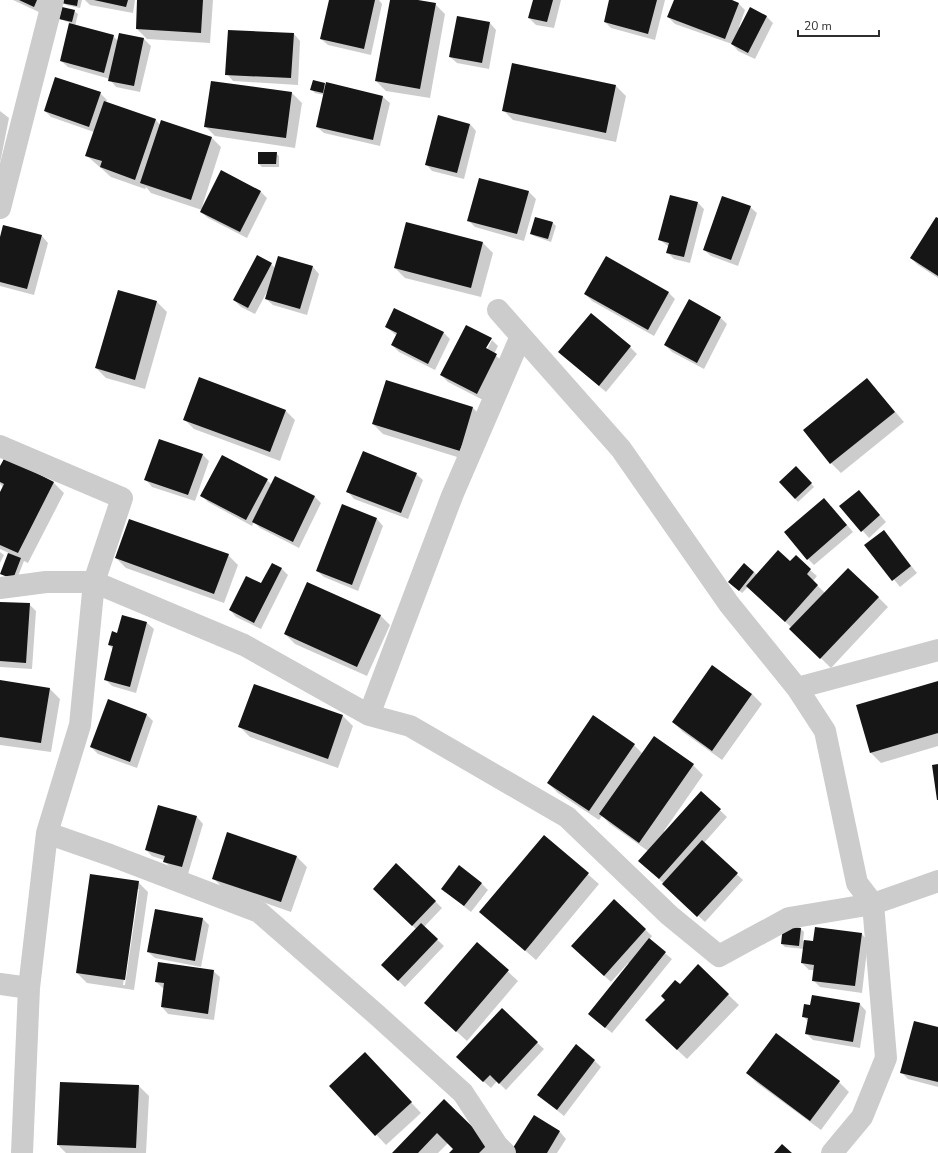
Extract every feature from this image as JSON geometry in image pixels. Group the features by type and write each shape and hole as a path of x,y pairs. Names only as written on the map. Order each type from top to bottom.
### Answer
{"street":[{"path":"0,208 53,0"},
{"path":"498,310 621,449 729,604 797,688 825,731 856,883 873,904 886,1058 862,1117 832,1153"},
{"path":"369,715 452,496 521,336"},
{"path":"0,446 122,498 94,582 80,725 47,833 29,988 22,1153"},
{"path":"0,588 46,582 94,582 244,645 369,715 410,726 567,817 669,916 719,956 789,918 873,904 938,881"},
{"path":"797,688 938,650"},
{"path":"47,833 110,855 259,912 377,1015 462,1093 497,1145 505,1153"},
{"path":"0,984 29,988"}],"building":[{"path":"19,0 37,0 34,7"},
{"path":"62,0 78,0 77,6 61,3"},
{"path":"94,0 128,0 126,7"},
{"path":"137,0 203,0 201,33 136,29"},
{"path":"329,0 375,0 364,49 320,39"},
{"path":"390,0 418,0 436,3 420,89 375,81"},
{"path":"533,0 553,0 547,22 528,18"},
{"path":"609,0 657,0 648,34 604,22"},
{"path":"674,0 732,0 739,3 725,39 667,17"},
{"path":"62,7 75,10 72,22 59,19"},
{"path":"750,7 767,16 748,53 731,44"},
{"path":"457,16 490,22 482,63 449,57"},
{"path":"69,23 114,35 104,73 60,61"},
{"path":"228,30 294,33 291,78 225,75"},
{"path":"119,33 144,38 134,86 108,81"},
{"path":"512,63 616,85 606,133 502,111"},
{"path":"55,77 101,92 89,127 44,111"},
{"path":"313,80 325,83 323,93 310,90"},
{"path":"211,81 292,92 286,138 204,127"},
{"path":"326,82 383,96 373,140 316,127"},
{"path":"104,101 156,119 135,180 100,167 102,161 85,156"},
{"path":"438,115 470,124 457,173 425,165"},
{"path":"161,120 212,137 191,200 140,183"},
{"path":"258,152 277,152 276,164 258,164"},
{"path":"221,170 261,191 240,232 200,212"},
{"path":"479,178 529,191 517,234 467,221"},
{"path":"670,195 698,202 684,257 666,253 669,243 658,240"},
{"path":"722,196 751,206 731,260 703,250"},
{"path":"535,217 553,222 548,239 530,234"},
{"path":"936,217 938,218 938,276 910,258"},
{"path":"406,222 483,242 471,288 394,268"},
{"path":"3,225 42,235 27,289 0,282 0,237"},
{"path":"257,255 272,263 248,308 233,300"},
{"path":"278,256 313,266 300,309 265,299"},
{"path":"606,256 669,292 648,330 584,294"},
{"path":"118,290 157,301 135,380 95,368"},
{"path":"689,299 721,317 697,363 664,345"},
{"path":"394,308 444,332 428,364 391,345 397,333 385,327"},
{"path":"591,313 631,346 599,386 558,352"},
{"path":"466,325 492,338 486,348 497,354 477,394 440,375"},
{"path":"199,377 286,410 270,452 183,420"},
{"path":"867,378 895,412 830,464 803,430"},
{"path":"386,380 473,407 460,451 372,424"},
{"path":"159,439 203,454 188,495 144,480"},
{"path":"363,451 417,473 401,513 346,492"},
{"path":"222,455 268,479 246,520 200,496"},
{"path":"5,457 54,482 18,553 0,545 0,492 4,484 0,482 0,466"},
{"path":"796,466 812,483 795,499 779,482"},
{"path":"275,476 315,496 293,542 252,522"},
{"path":"859,490 880,515 861,532 839,506"},
{"path":"824,498 847,525 807,560 784,532"},
{"path":"342,504 377,518 352,585 316,571"},
{"path":"129,519 229,554 214,594 115,558"},
{"path":"884,530 911,566 892,581 864,545"},
{"path":"778,550 790,561 796,555 811,569 807,574 818,585 785,622 746,586"},
{"path":"8,553 21,558 13,579 0,574"},
{"path":"272,563 282,568 254,623 229,610 246,576 261,583"},
{"path":"744,563 754,572 739,591 728,582"},
{"path":"848,568 879,597 820,659 789,629"},
{"path":"307,582 381,615 357,667 284,634"},
{"path":"0,602 30,603 26,663 0,661"},
{"path":"122,615 147,622 130,687 104,680 113,646 108,645 112,631 117,633"},
{"path":"712,665 752,694 712,751 672,722"},
{"path":"0,680 50,688 41,743 0,737"},
{"path":"938,681 938,733 870,753 856,705"},
{"path":"254,684 343,715 328,759 238,727"},
{"path":"108,699 147,714 130,762 90,747"},
{"path":"593,715 635,744 589,811 547,783"},
{"path":"654,736 694,764 639,843 599,814"},
{"path":"938,764 938,800 937,800 932,765"},
{"path":"701,791 721,809 659,879 638,861"},
{"path":"158,805 197,816 182,867 163,862 165,856 145,850"},
{"path":"227,832 297,856 281,902 212,879"},
{"path":"544,835 589,873 525,951 479,912"},
{"path":"702,840 738,873 697,917 662,884"},
{"path":"396,863 436,901 412,926 373,889"},
{"path":"459,865 482,883 464,906 441,889"},
{"path":"90,874 139,881 125,980 76,973"},
{"path":"614,899 646,929 604,976 571,946"},
{"path":"155,909 203,918 195,961 147,952"},
{"path":"421,923 438,939 398,981 381,965"},
{"path":"783,926 801,928 799,946 781,944"},
{"path":"815,927 862,933 855,986 812,981 814,965 801,963 804,940 813,941"},
{"path":"649,938 666,952 605,1028 588,1014"},
{"path":"477,942 509,970 456,1032 424,1003"},
{"path":"158,962 214,970 208,1014 161,1007 164,983 155,982"},
{"path":"698,964 729,994 677,1050 645,1020 665,1000 661,996 675,980 680,984"},
{"path":"812,995 860,1003 853,1042 805,1034 808,1018 802,1017 804,1004 810,1005"},
{"path":"502,1008 538,1042 499,1084 490,1075 483,1082 456,1057"},
{"path":"914,1021 938,1027 938,1082 900,1073"},
{"path":"776,1033 840,1081 810,1121 746,1073"},
{"path":"576,1044 595,1060 557,1110 537,1095"},
{"path":"365,1052 412,1102 375,1136 329,1086"},
{"path":"60,1082 139,1085 136,1148 57,1145"},
{"path":"444,1099 489,1143 479,1153 449,1153 453,1149 437,1133 418,1153 392,1153"},
{"path":"534,1115 560,1131 547,1153 515,1153 511,1151"},
{"path":"782,1144 792,1153 774,1153"}]}
